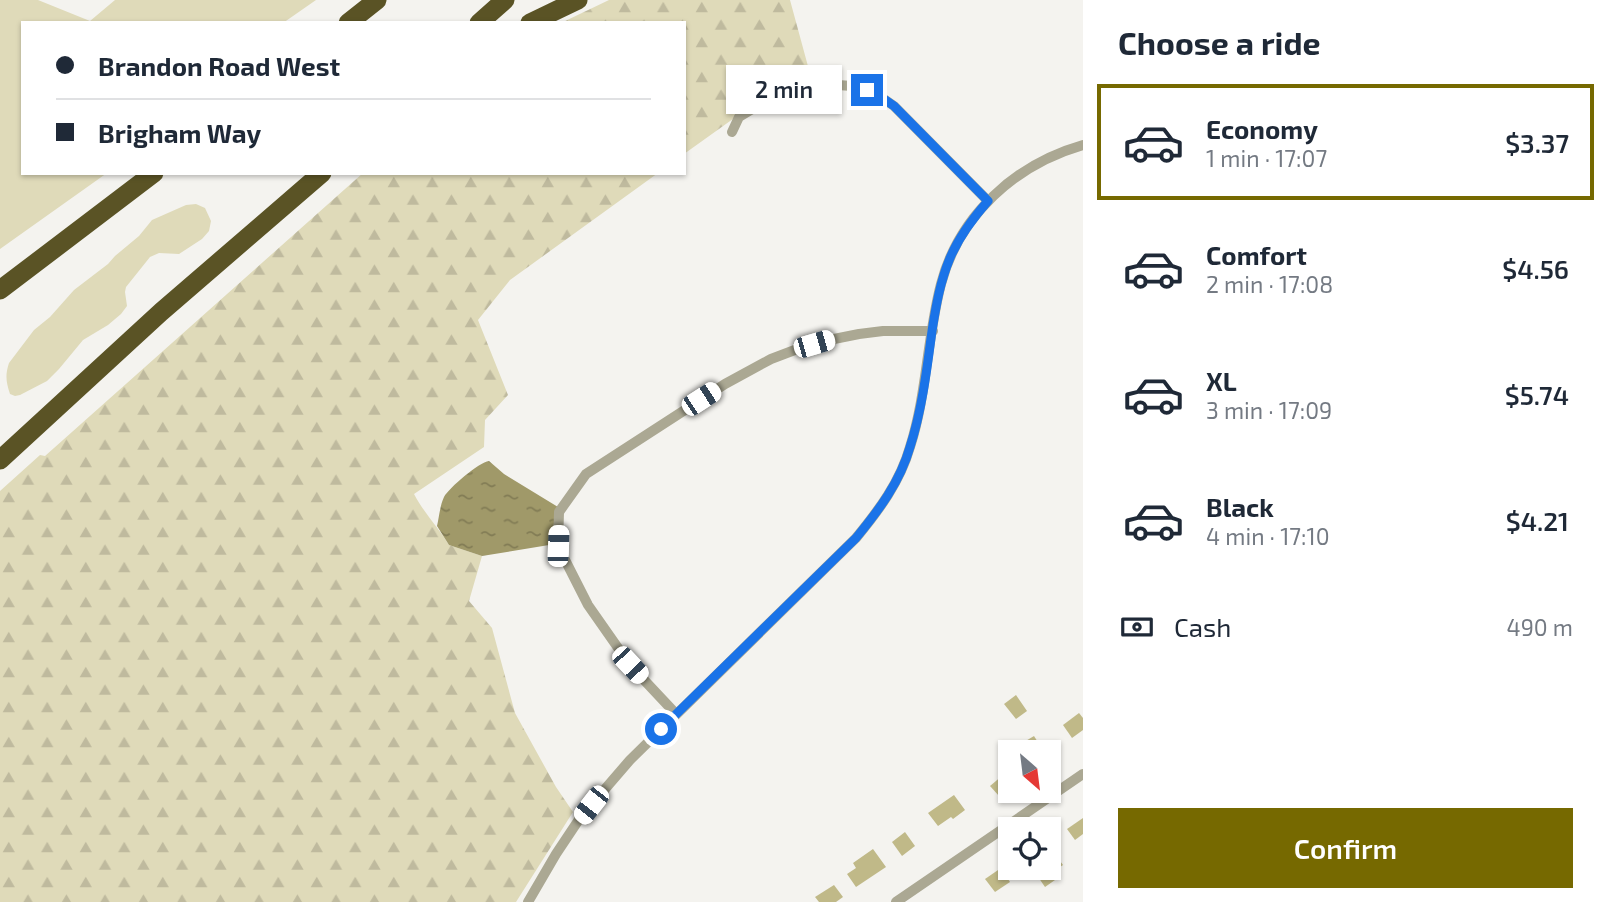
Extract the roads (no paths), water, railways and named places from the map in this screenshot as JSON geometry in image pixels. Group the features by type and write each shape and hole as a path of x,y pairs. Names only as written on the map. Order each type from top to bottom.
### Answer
{"highway":[{"path":"339,21 363,0"},
{"path":"351,21 377,0"},
{"path":"482,21 505,0"},
{"path":"534,21 578,0"},
{"path":"0,290 151,175"},
{"path":"0,460 161,312 320,175"}],"street":[{"path":"732,132 739,117 779,93 801,85 860,88 894,106 988,201"},
{"path":"528,902 556,854 587,810 630,760 856,538 877,512 900,473 909,450 916,426 942,282 960,237 974,217 1005,184 1046,158 1083,145"},
{"path":"676,714 630,665 588,605 558,546 559,512 586,474 725,384 771,359 810,345 859,334 933,331"},
{"path":"896,902 1083,774"}],"water":[{"path":"489,461 504,474 558,507 549,545 482,556 449,545 437,526 444,497 465,476"}]}
